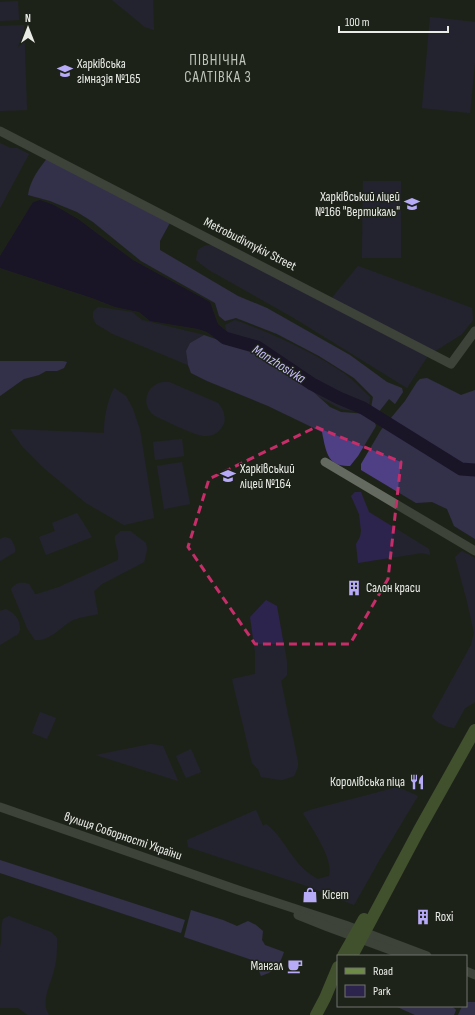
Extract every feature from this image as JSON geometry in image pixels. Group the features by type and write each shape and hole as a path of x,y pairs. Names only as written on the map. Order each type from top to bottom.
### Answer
{"main road":[{"path":"352,955 360,935 475,730"},
{"path":"344,955 360,935"},
{"path":"316,1015 337,969"},
{"path":"325,998 337,980"}],"street":[{"name":"Metrobudivnykiv Street","path":"0,131 451,364 475,331"},
{"path":"325,462 475,550"},
{"name":"вулиця Соборності України","path":"0,807 238,890 290,906 405,955"},
{"name":"вулиця Соборності України","path":"360,935 424,955"}],"highlighted area":[{"path":"316,427 401,462 388,579 350,644 255,644 188,547 209,479"}],"green space":[{"path":"112,0 153,0 154,30 145,27"},
{"path":"18,1 19,20 0,21 0,2"},
{"path":"430,17 475,22 475,62 470,113 422,108"},
{"path":"24,25 27,110 0,111 0,26"},
{"path":"0,143 10,148 17,148 29,154 0,208"},
{"path":"363,181 401,181 401,258 362,258"},
{"path":"214,244 429,354 407,388 294,318 209,270 196,260 198,250 204,246"},
{"path":"358,266 472,308 473,320 462,334 432,353 330,300"},
{"path":"98,307 132,312 142,320 204,335 190,343 186,351 188,365 113,334 96,324 93,318 93,312"},
{"path":"235,320 292,344 345,374 370,397 369,406 359,412 341,409 231,349 225,325"},
{"path":"164,382 169,382 218,403 223,410 225,418 221,429 216,433 204,436 187,431 155,416 150,411 148,406 147,396 153,387"},
{"path":"114,388 126,396 133,409 140,430 154,518 124,525 86,503 45,469 22,446 10,429 104,433 106,410"},
{"path":"182,439 184,456 155,460 153,442"},
{"path":"182,462 190,504 164,509 157,466"},
{"path":"355,492 361,492 369,512 429,549 430,555 422,553 358,563 356,544 360,537 361,531 359,514 351,496"},
{"path":"77,513 92,537 46,555 39,537 55,531 52,523"},
{"path":"121,531 130,531 146,543 147,550 144,562 102,584 94,591 98,614 73,620 51,636 41,640 35,640 27,628 11,589 17,584 26,583 29,584 35,594 37,594 59,587 118,560 115,536"},
{"path":"5,537 11,539 15,547 15,552 0,561 0,539"},
{"path":"462,551 475,558 475,702 465,708 454,728 439,723 432,716 471,645 474,633 455,557"},
{"path":"266,600 277,606 287,662 287,675 281,681 298,762 298,767 294,776 282,780 261,777 258,769 252,763 232,679 255,674 255,652 250,617"},
{"path":"6,609 16,617 20,630 18,634 0,645 0,611"},
{"path":"40,712 56,718 47,739 32,733"},
{"path":"151,744 163,746 178,781 96,755"},
{"path":"191,749 201,772 186,778 176,756"},
{"path":"394,788 400,788 418,796 354,905 304,885 188,847 187,840 256,810 263,826 266,824 273,830 309,874 318,879 329,876 330,869 325,852 303,813"},
{"path":"9,916 51,932 57,938 56,962 46,998 49,1015 28,1015 18,1008 0,1008 0,948 2,927 3,919"}],"shaded area":[{"path":"49,156 172,219 160,241 160,250 238,296 267,308 350,355 387,382 402,388 403,392 395,404 389,399 378,413 371,408 373,397 354,378 319,356 277,334 236,318 225,321 219,316 215,303 141,261 93,222 77,212 50,201 28,195 33,179"},
{"path":"40,200 54,205 78,219 133,260 210,302 219,327 225,338 198,329 150,321 139,312 115,307 0,268 0,256 33,202"},
{"path":"204,335 253,352 300,376 310,389 330,407 341,412 367,414 373,417 376,426 358,456 350,466 342,466 332,461 327,451 322,432 268,406 191,373 186,351 190,343"},
{"path":"0,361 67,362 64,368 57,371 46,371 39,375 24,379 0,396"},
{"path":"427,378 461,395 475,390 475,539 454,526 447,509 432,502 416,503 361,470 361,464 381,430 405,401 417,382 420,379"},
{"path":"0,860 185,920 181,933 0,873"},
{"path":"191,910 237,926 248,921 256,925 263,931 262,940 265,945 284,952 280,961 274,970 261,976 255,961 184,937"},
{"path":"467,1002 475,1002 475,1015 458,1015 462,1007 467,1007"},
{"path":"397,1007 453,1007 456,1010 454,1015 415,1015"}],"waterway":[{"name":"Manzhosivka","path":"210,326 225,338 257,347 312,384 363,408 461,469 475,470"}],"place":[{"name":"Харківська гімназія №165","path":"65,71"},
{"name":"Харківський ліцей №166 \"Вертикаль\"","path":"412,204"},
{"name":"Харківський ліцей №164","path":"228,476"},
{"name":"Салон краси","path":"354,588"},
{"name":"Королівська піца","path":"417,782"},
{"name":"Кісет","path":"310,895"},
{"name":"Roxi","path":"423,917"},
{"name":"Мангал","path":"295,966"}],"district":[{"name":"ПІВНІЧНА САЛТІВКА 3","path":"218,68"}]}
